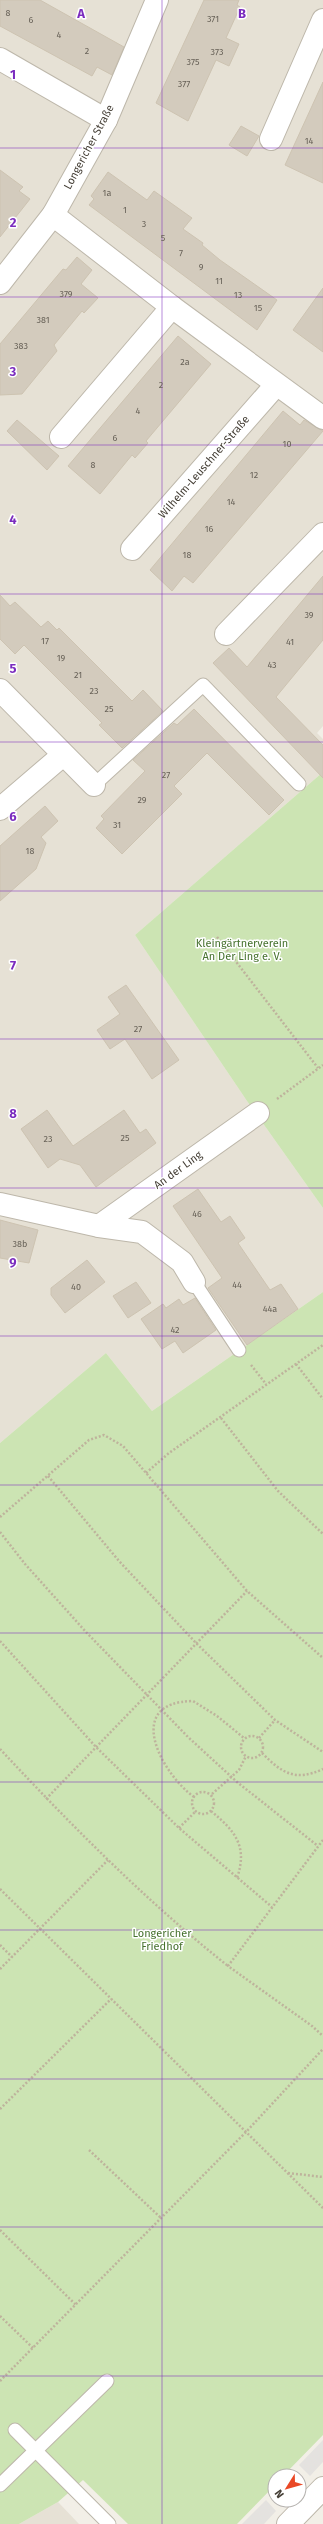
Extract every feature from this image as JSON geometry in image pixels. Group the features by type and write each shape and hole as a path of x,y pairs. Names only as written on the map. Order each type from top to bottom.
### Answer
{"street":[{"name":"Longericher Straße","path":"4,270 53,215 106,120 158,0"},
{"path":"271,139 323,20"},
{"path":"0,59 106,120"},
{"path":"53,215 172,307 323,418"},
{"path":"61,437 172,307"},
{"name":"Wilhelm-Leuschner-Straße","path":"132,549 276,384"},
{"path":"226,634 323,534"},
{"path":"0,690 63,755 94,784"},
{"path":"0,810 63,755"},
{"name":"An der Ling","path":"99,1226 258,1113"},
{"path":"0,1204 99,1226 142,1232 182,1262 194,1282"},
{"path":"288,2524 323,2488"}],"lane":[{"path":"94,784 203,685 299,784"},
{"path":"194,1282 239,1350"},
{"path":"0,2485 107,2381"},
{"path":"15,2430 108,2524"}],"path":[{"path":"216,937 318,1068"},
{"path":"258,1113 323,1065"},
{"path":"146,1473 169,1453 221,1418 266,1384 323,1345"},
{"path":"239,1350 266,1384"},
{"path":"296,1364 323,1399"},
{"path":"221,1418 278,1491 323,1534"},
{"path":"0,1517 89,1440 104,1435 123,1446 247,1591 323,1658"},
{"path":"48,1476 119,1561 196,1643 275,1720 323,1752"},
{"path":"0,1532 30,1570 163,1712 232,1777 318,1846"},
{"path":"46,1799 247,1591"},
{"path":"0,1641 96,1747 179,1828 272,1908"},
{"path":"194,1797 165,1767 158,1753 154,1737 154,1723 163,1712 169,1706 192,1701 217,1716 244,1738"},
{"path":"259,1738 275,1720"},
{"path":"250,1735 259,1738 264,1746 262,1753 252,1758 246,1756 241,1751 241,1744 244,1738 250,1735"},
{"path":"0,1749 46,1799 108,1860 182,1929 228,1966 312,2026 323,2036"},
{"path":"262,1753 293,1776 304,1776 323,1769"},
{"path":"212,1794 239,1770 246,1756"},
{"path":"202,1791 212,1794 215,1803 211,1811 203,1814 196,1811 192,1802 194,1797 202,1791"},
{"path":"179,1828 196,1811"},
{"path":"211,1811 233,1832 239,1844 242,1864 237,1878"},
{"path":"228,1966 323,1840"},
{"path":"0,1970 108,1860"},
{"path":"0,1889 323,2208"},
{"path":"0,1945 12,1957"},
{"path":"0,2109 111,1999"},
{"path":"0,2381 246,2132 323,2049"},
{"path":"89,2150 161,2218"},
{"path":"288,2173 323,2177"},
{"path":"0,2230 76,2305"},
{"path":"0,2316 33,2348"}],"shaded area":[{"path":"0,0 323,0 323,726 317,733 323,739 323,772 135,935 247,1101 323,1208 323,1292 152,1411 106,1353 0,1443"},
{"path":"323,2440 323,2462 310,2476 307,2473 307,2468 302,2468 299,2465"},
{"path":"266,2500 267,2508 273,2508 276,2511 264,2524 242,2524"},
{"path":"58,2502 79,2524 19,2524"}],"green space":[{"name":"Kleingärtnerverein An Der Ling e. V.","path":"323,772 323,1208 247,1101 135,935"},
{"name":"Longericher Friedhof","path":"323,1292 323,2435 291,2468 267,2468 267,2493 237,2524 128,2524 83,2480 58,2502 19,2524 0,2524 0,1443 106,1353 152,1411"}],"building":[{"path":"0,0 40,0 124,47 112,75 97,67 92,76 0,26"},
{"path":"204,0 239,0 237,5 240,7 226,38 239,44 229,66 216,60 188,121 156,103"},
{"path":"323,82 323,183 285,165"},
{"path":"241,126 259,136 247,156 229,145"},
{"path":"0,170 23,187 19,191 30,199 0,237"},
{"path":"108,172 147,200 154,191 192,218 183,229 203,243 202,245 220,260 277,300 257,330 89,205 94,199 91,196"},
{"path":"77,257 92,270 81,284 98,298 84,313 82,311 54,345 57,351 22,394 0,395 0,344 63,269 66,270"},
{"path":"323,288 323,352 293,330"},
{"path":"178,336 211,364 146,441 148,443 135,458 132,455 100,494 68,466"},
{"path":"283,411 300,425 304,420 323,431 193,583 184,576 172,591 150,570"},
{"path":"17,420 59,456 47,470 7,431"},
{"path":"323,576 323,640 276,697 323,745 323,778 213,663 229,648 247,667"},
{"path":"0,595 10,606 15,602 41,627 48,621 57,630 59,628 132,701 143,690 163,711 122,748 99,725 102,723 24,645 15,654 0,639"},
{"path":"194,709 284,800 269,815 207,753 174,786 182,794 122,854 96,828 104,819 101,816 145,771 133,760 174,723 177,725"},
{"path":"45,806 58,821 41,837 46,843 36,869 0,901 0,846"},
{"path":"126,985 179,1060 152,1079 125,1039 110,1049 97,1030 120,1014 108,997"},
{"path":"47,1110 73,1146 124,1110 140,1133 146,1129 156,1143 96,1187 80,1165 60,1159 48,1168 21,1129"},
{"path":"198,1189 221,1222 230,1216 245,1238 238,1243 270,1290 281,1284 298,1309 247,1345 208,1288 222,1278 173,1206"},
{"path":"0,1220 38,1230 29,1263 0,1258"},
{"path":"87,1260 105,1282 65,1313 51,1295 51,1288"},
{"path":"136,1282 151,1303 128,1318 113,1296"},
{"path":"195,1298 216,1330 183,1353 175,1341 162,1349 141,1319 163,1304 166,1308 179,1299 183,1305"}]}
